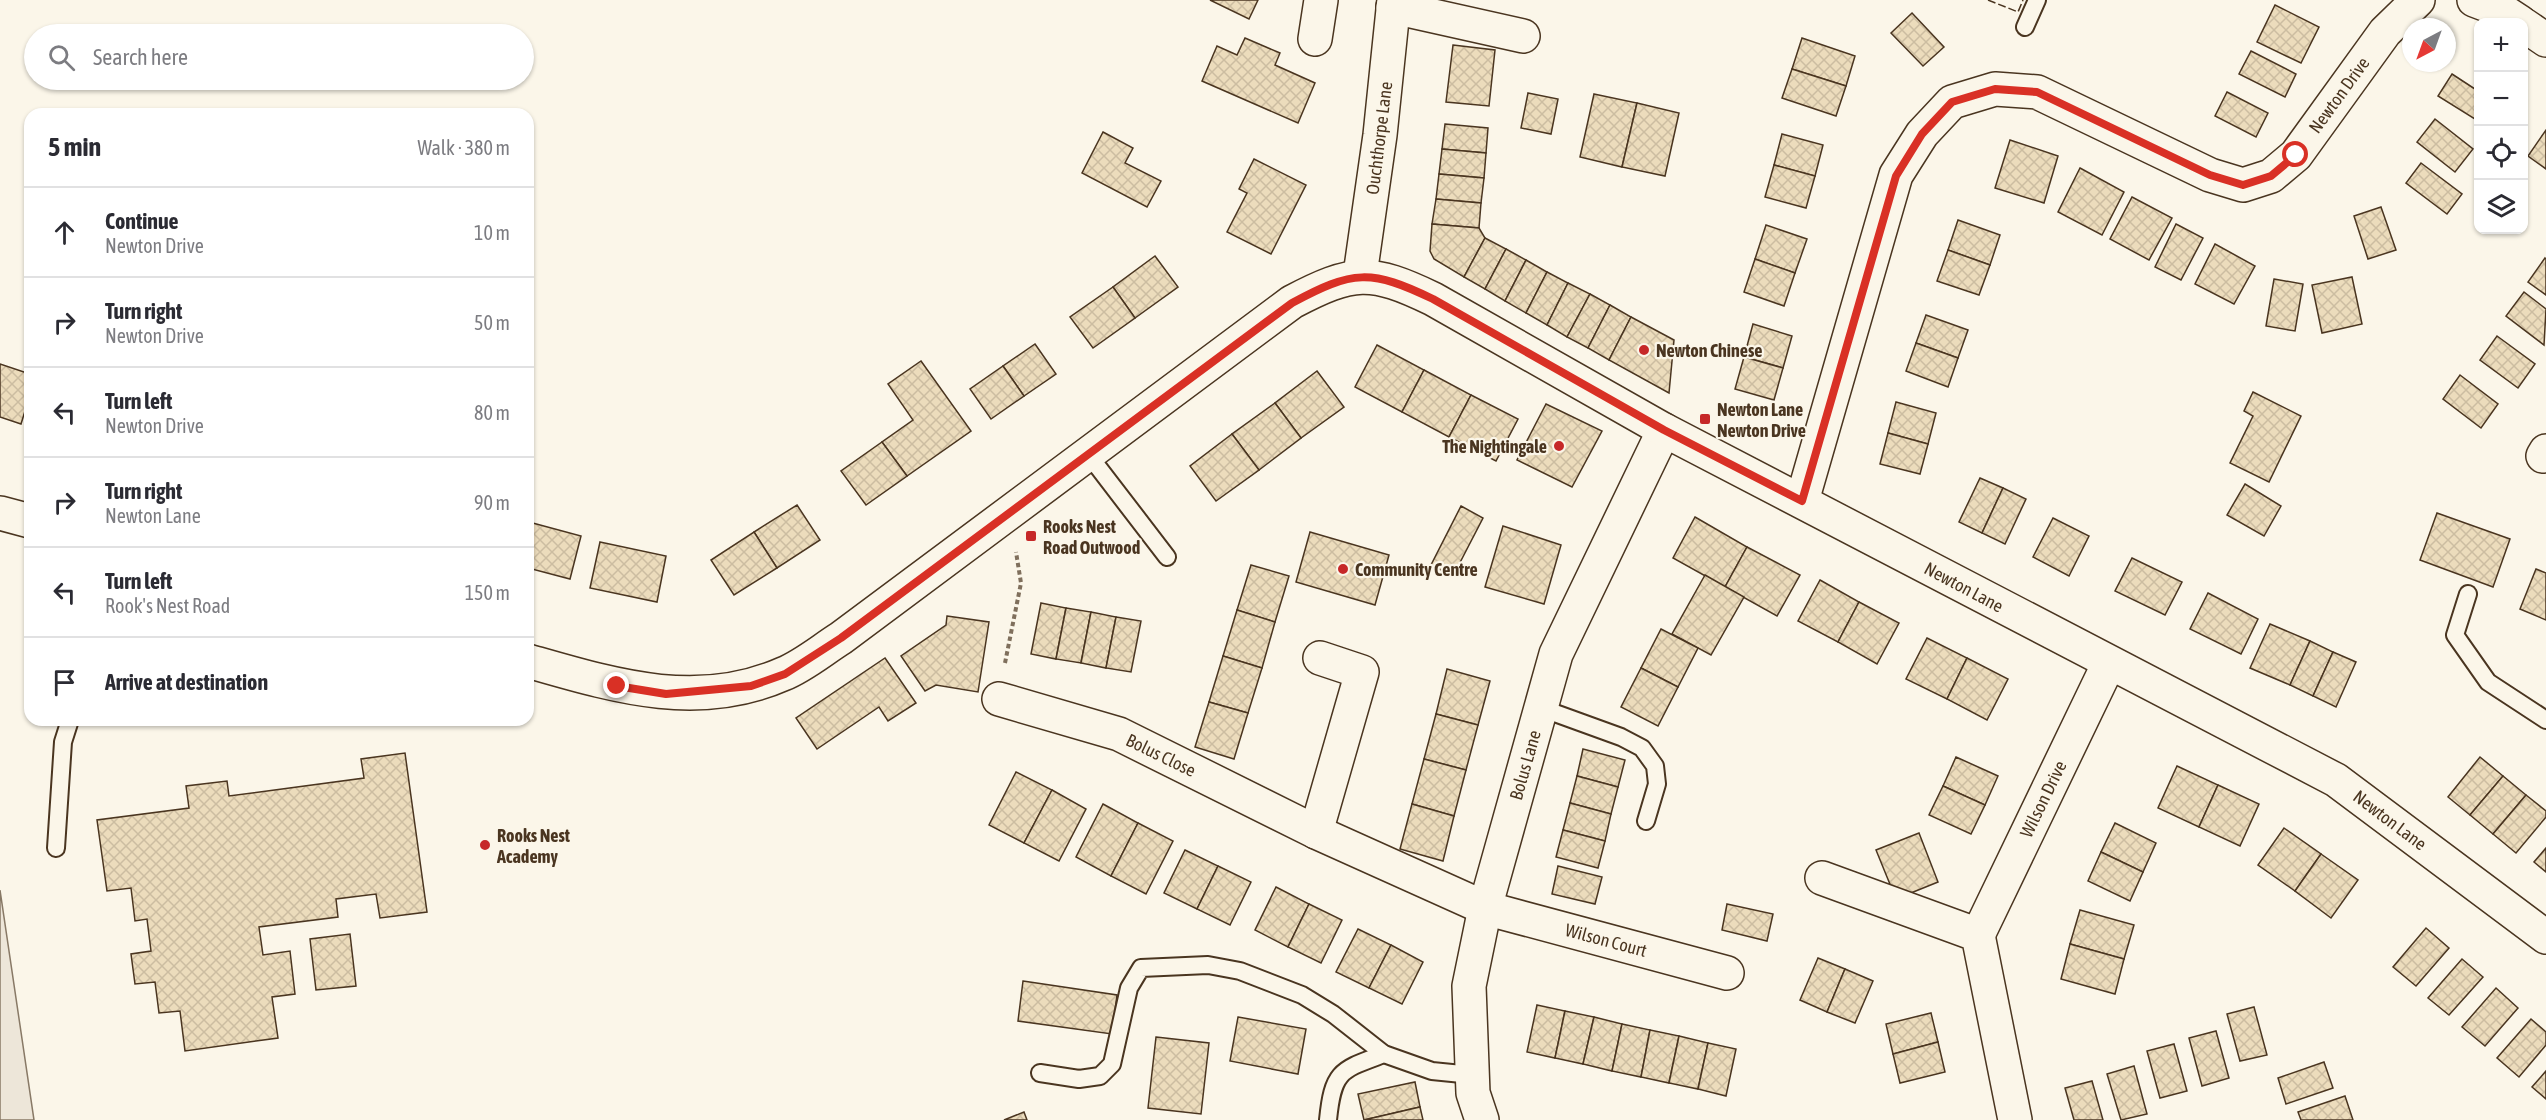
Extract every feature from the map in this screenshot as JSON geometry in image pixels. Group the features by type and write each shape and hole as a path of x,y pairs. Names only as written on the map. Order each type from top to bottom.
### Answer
{"street":[{"path":"1315,39 1321,0"},
{"name":"Newton Drive","path":"1802,501 1896,176 1922,134 1952,102 1995,89 2037,92 2210,175 2243,185 2271,176 2296,155 2385,32 2418,0"},
{"path":"1394,3 1522,36"},
{"name":"Ouchthorpe Lane","path":"1360,275 1380,135 1394,3"},
{"path":"2506,12 2546,40"},
{"path":"534,663 617,686 666,694 751,686 785,674 841,638 1292,303 1323,286 1360,275"},
{"name":"Newton Lane","path":"1360,275 1400,283 1433,299 1664,430 2336,780 2546,937"},
{"name":"Bolus Lane","path":"1482,1120 1473,1093 1469,986 1485,908 1556,654 1664,430"},
{"path":"0,513 24,519"},
{"path":"1316,832 1362,672 1320,658"},
{"name":"Wilson Drive","path":"1978,935 2109,663"},
{"name":"Bolus Close","path":"1002,684 1119,734 1316,832 1485,908"},
{"path":"1822,878 1978,935 2015,1120"},
{"name":"Wilson Court","path":"1485,908 1727,973"}],"lane":[{"path":"2025,27 2037,0"},
{"path":"1088,454 1167,557"},
{"path":"2468,594 2455,635 2488,682 2546,720"},
{"path":"1541,708 1622,737 1642,748 1655,766 1657,784 1646,821"},
{"path":"56,848 63,742 68,726"},
{"path":"1040,1073 1079,1079 1100,1076 1112,1064 1129,988 1141,968 1208,965 1240,970 1302,995 1333,1014 1384,1054 1432,1071 1472,1075"},
{"path":"1328,1120 1331,1093 1345,1069 1384,1054"}],"path":[{"path":"999,520 1016,552 1021,583 1002,684"}],"shaded area":[{"path":"0,890 34,1120 0,1120"}],"building":[{"path":"1210,0 1258,0 1249,19"},
{"path":"2275,5 2319,27 2301,63 2257,42"},
{"path":"1912,13 1944,47 1923,66 1891,33"},
{"path":"1245,38 1280,53 1275,65 1315,83 1298,123 1202,81 1217,46 1237,55"},
{"path":"1802,38 1855,56 1846,86 1792,69"},
{"path":"1453,45 1495,50 1489,106 1446,102"},
{"path":"2251,51 2296,74 2285,97 2239,74"},
{"path":"1792,69 1846,86 1836,116 1782,98"},
{"path":"2452,74 2474,88 2474,118 2438,96"},
{"path":"2227,92 2268,113 2256,137 2215,116"},
{"path":"1528,93 1558,99 1551,134 1521,128"},
{"path":"1594,94 1637,103 1622,167 1580,157"},
{"path":"1637,103 1679,113 1665,176 1622,167"},
{"path":"2435,119 2473,149 2455,172 2417,142"},
{"path":"1445,124 1488,128 1486,153 1442,149"},
{"path":"2546,130 2546,169 2528,156"},
{"path":"1103,132 1133,148 1125,163 1161,181 1147,207 1082,173"},
{"path":"1782,134 1823,145 1815,176 1774,165"},
{"path":"2010,140 2058,156 2044,203 1995,188"},
{"path":"1442,149 1486,153 1484,178 1439,174"},
{"path":"1254,159 1306,185 1271,254 1227,232 1247,193 1239,189"},
{"path":"2421,163 2462,194 2447,214 2406,183"},
{"path":"1774,165 1815,176 1806,208 1765,197"},
{"path":"2080,168 2124,192 2102,235 2058,212"},
{"path":"1439,174 1484,178 1481,203 1436,199"},
{"path":"2132,197 2172,218 2149,260 2110,239"},
{"path":"1436,199 1481,203 1479,228 1432,224"},
{"path":"2381,207 2396,250 2368,259 2354,216"},
{"path":"1958,220 2000,235 1990,265 1948,250"},
{"path":"1432,224 1479,228 1485,238 1464,277 1434,259 1430,251"},
{"path":"2176,224 2203,238 2181,280 2155,267"},
{"path":"1766,225 1807,239 1795,273 1755,259"},
{"path":"1485,238 1506,249 1485,289 1464,277"},
{"path":"2215,244 2255,266 2234,304 2195,284"},
{"path":"1506,249 1526,260 1505,301 1485,289"},
{"path":"1948,250 1990,265 1979,295 1937,281"},
{"path":"1155,256 1178,287 1135,318 1113,287"},
{"path":"1755,259 1795,273 1784,306 1744,292"},
{"path":"2546,259 2546,295 2528,282"},
{"path":"1526,260 1547,272 1526,313 1505,301"},
{"path":"1547,272 1568,283 1547,325 1526,313"},
{"path":"2352,277 2362,324 2322,333 2312,285"},
{"path":"2274,279 2303,284 2295,331 2266,326"},
{"path":"1568,283 1590,294 1567,337 1547,325"},
{"path":"1113,287 1135,318 1093,348 1070,317"},
{"path":"2524,292 2546,309 2544,345 2506,316"},
{"path":"1590,294 1610,305 1588,348 1567,337"},
{"path":"1610,305 1631,317 1609,360 1588,348"},
{"path":"1926,315 1968,330 1958,358 1916,343"},
{"name":"Newton Chinese","path":"1631,317 1674,340 1669,393 1609,360"},
{"path":"1753,324 1792,336 1783,368 1744,357"},
{"path":"2497,336 2535,364 2518,388 2480,360"},
{"path":"1916,343 1958,358 1948,387 1906,371"},
{"path":"1035,344 1056,374 1024,396 1003,366"},
{"path":"1377,345 1424,370 1402,412 1355,387"},
{"path":"1744,357 1783,368 1774,400 1735,389"},
{"path":"921,361 971,431 907,476 882,442 913,420 888,384"},
{"path":"0,364 24,372 24,414 21,424 0,417"},
{"path":"1003,366 1024,396 991,419 970,389"},
{"path":"1424,370 1471,395 1449,437 1402,412"},
{"path":"1317,371 1344,407 1301,438 1275,403"},
{"path":"2460,375 2498,404 2481,428 2443,399"},
{"path":"2253,392 2301,416 2269,482 2230,463 2253,416 2244,411"},
{"path":"1471,395 1518,419 1496,461 1449,437"},
{"path":"1896,402 1936,413 1928,444 1888,433"},
{"path":"1275,403 1301,438 1259,470 1232,434"},
{"name":"The Nightingale","path":"1546,404 1602,431 1572,487 1517,460"},
{"path":"1888,433 1928,444 1920,474 1880,464"},
{"path":"1232,434 1259,470 1216,501 1190,466"},
{"path":"882,442 907,476 866,505 841,471"},
{"path":"1980,478 2003,488 1982,533 1959,522"},
{"path":"2245,484 2281,506 2264,536 2227,515"},
{"path":"2003,488 2026,499 2005,544 1982,533"},
{"path":"797,505 820,540 777,568 754,532"},
{"path":"1461,506 1483,518 1453,576 1431,565"},
{"path":"2437,513 2510,539 2493,587 2420,560"},
{"path":"1695,517 1747,547 1725,587 1673,558"},
{"path":"2053,518 2089,536 2069,576 2033,557"},
{"path":"534,523 581,536 570,579 534,570"},
{"path":"1503,526 1561,545 1544,604 1485,587"},
{"path":"754,532 777,568 734,595 711,560"},
{"name":"Community Centre","path":"1310,532 1389,555 1375,605 1296,582"},
{"path":"600,542 666,556 657,602 590,588"},
{"path":"1747,547 1800,575 1777,616 1725,587"},
{"path":"2132,558 2182,582 2165,615 2115,591"},
{"path":"1251,565 1289,576 1275,622 1237,610"},
{"path":"2536,569 2546,573 2546,620 2520,609"},
{"path":"1705,575 1744,597 1711,655 1672,634"},
{"path":"1820,580 1859,602 1838,642 1798,621"},
{"path":"2208,593 2258,619 2241,654 2190,629"},
{"path":"1859,602 1899,623 1877,664 1838,642"},
{"path":"1041,603 1066,608 1056,659 1031,654"},
{"path":"1066,608 1091,612 1081,663 1056,659"},
{"path":"1237,610 1275,622 1262,668 1223,656"},
{"path":"1091,612 1116,617 1106,668 1081,663"},
{"path":"947,616 989,622 978,692 936,685 925,691 901,656 946,625"},
{"path":"1116,617 1141,621 1131,672 1106,668"},
{"path":"2270,624 2310,641 2290,685 2250,668"},
{"path":"1661,629 1698,648 1678,687 1641,668"},
{"path":"1927,638 1967,658 1947,699 1906,679"},
{"path":"2310,641 2333,652 2313,696 2290,685"},
{"path":"2333,652 2356,662 2336,707 2313,696"},
{"path":"1223,656 1262,668 1248,713 1209,702"},
{"path":"885,658 916,703 888,721 879,707 817,749 796,718"},
{"path":"1967,658 2008,679 1987,720 1947,699"},
{"path":"1641,668 1678,687 1658,726 1621,707"},
{"path":"1447,669 1490,681 1478,725 1436,714"},
{"path":"1209,702 1248,713 1234,759 1195,747"},
{"path":"1436,714 1478,725 1466,770 1424,759"},
{"path":"1583,749 1625,760 1618,787 1577,776"},
{"path":"405,753 427,912 380,918 376,894 336,899 338,917 259,927 263,955 290,951 295,994 272,997 278,1038 185,1051 180,1011 159,1013 155,982 135,984 131,954 151,951 147,919 135,921 131,888 107,891 97,820 189,808 186,786 227,781 229,796 364,778 361,759"},
{"path":"1956,757 1998,776 1985,805 1943,786"},
{"path":"2480,757 2503,776 2470,815 2448,797"},
{"path":"1424,759 1466,770 1454,816 1412,804"},
{"path":"2177,766 2218,785 2199,827 2158,808"},
{"path":"1016,772 1052,790 1024,843 989,825"},
{"path":"1577,776 1618,787 1611,814 1570,803"},
{"path":"2503,776 2526,795 2493,834 2470,815"},
{"path":"2218,785 2259,804 2240,846 2199,827"},
{"path":"1943,786 1985,805 1971,834 1929,815"},
{"path":"1052,790 1086,809 1059,861 1024,843"},
{"path":"2526,795 2546,811 2546,817 2516,853 2493,834"},
{"path":"1570,803 1611,814 1605,841 1563,830"},
{"path":"1103,804 1138,823 1111,876 1076,857"},
{"path":"1412,804 1454,816 1443,861 1400,849"},
{"path":"1138,823 1173,841 1146,894 1111,876"},
{"path":"2115,823 2156,843 2143,872 2101,852"},
{"path":"2284,828 2321,854 2295,891 2258,865"},
{"path":"1563,830 1605,841 1598,868 1556,857"},
{"path":"1919,833 1938,882 1896,899 1876,850"},
{"path":"2546,848 2546,872 2534,862"},
{"path":"1185,850 1218,866 1197,909 1164,893"},
{"path":"2101,852 2143,872 2130,901 2088,881"},
{"path":"2321,854 2358,880 2331,918 2295,891"},
{"path":"1218,866 1251,882 1230,925 1197,909"},
{"path":"1558,866 1602,877 1595,904 1552,894"},
{"path":"1276,887 1309,904 1288,947 1255,930"},
{"path":"1309,904 1342,920 1321,963 1288,947"},
{"path":"1727,904 1773,914 1767,941 1722,930"},
{"path":"2080,910 2134,925 2124,959 2070,944"},
{"path":"2426,928 2449,948 2416,986 2393,967"},
{"path":"1358,929 1391,945 1369,988 1336,972"},
{"path":"350,934 356,986 316,990 310,939"},
{"path":"2070,944 2124,959 2115,994 2061,979"},
{"path":"1391,945 1423,962 1402,1004 1369,988"},
{"path":"1818,958 1845,969 1827,1012 1800,1000"},
{"path":"2462,959 2483,977 2449,1015 2428,998"},
{"path":"1845,969 1873,981 1855,1023 1827,1012"},
{"path":"1023,981 1117,995 1112,1034 1018,1021"},
{"path":"2496,988 2518,1008 2485,1046 2462,1027"},
{"path":"1537,1005 1565,1011 1555,1058 1527,1052"},
{"path":"2254,1007 2267,1055 2240,1061 2227,1014"},
{"path":"1565,1011 1594,1017 1583,1064 1555,1058"},
{"path":"1931,1013 1938,1042 1893,1054 1886,1024"},
{"path":"1238,1017 1306,1029 1298,1074 1230,1061"},
{"path":"1594,1017 1622,1024 1612,1071 1583,1064"},
{"path":"2531,1019 2546,1032 2546,1045 2519,1077 2497,1058"},
{"path":"1622,1024 1650,1030 1641,1077 1612,1071"},
{"path":"1650,1030 1679,1036 1669,1083 1641,1077"},
{"path":"2216,1031 2229,1078 2202,1086 2189,1038"},
{"path":"1679,1036 1708,1043 1698,1089 1669,1083"},
{"path":"1156,1037 1209,1043 1201,1114 1148,1108"},
{"path":"1938,1042 1945,1072 1900,1083 1893,1054"},
{"path":"1708,1043 1736,1049 1726,1096 1698,1089"},
{"path":"2174,1044 2187,1091 2160,1098 2147,1051"},
{"path":"2324,1062 2333,1088 2286,1104 2278,1078"},
{"path":"2134,1066 2147,1114 2121,1120 2107,1074"},
{"path":"2546,1071 2546,1099 2532,1087"},
{"path":"2092,1081 2103,1120 2074,1120 2065,1088"},
{"path":"1415,1082 1420,1107 1364,1120 1358,1094"},
{"path":"2345,1096 2353,1120 2301,1120 2298,1112"},
{"path":"1420,1107 1423,1120 1364,1120"},
{"path":"1024,1112 1027,1120 1004,1120"}],"fence":[{"path":"1988,0 2018,12 2023,0"}],"place":[{"name":"Newton Chinese","path":"1644,350"},
{"name":"Newton Lane Newton Drive","path":"1705,419"},
{"name":"The Nightingale","path":"1559,446"},
{"name":"Rooks Nest Road Outwood","path":"1031,536"},
{"name":"Community Centre","path":"1343,569"},
{"name":"Rooks Nest Academy","path":"485,845"}],"route":[{"path":"617,686 666,694 751,686 785,674 841,638 1292,303 1323,286 1360,275 1400,283 1433,299 1664,430 1802,501 1896,176 1922,134 1952,102 1995,89 2037,92 2210,175 2243,185 2271,176 2296,155"}]}
